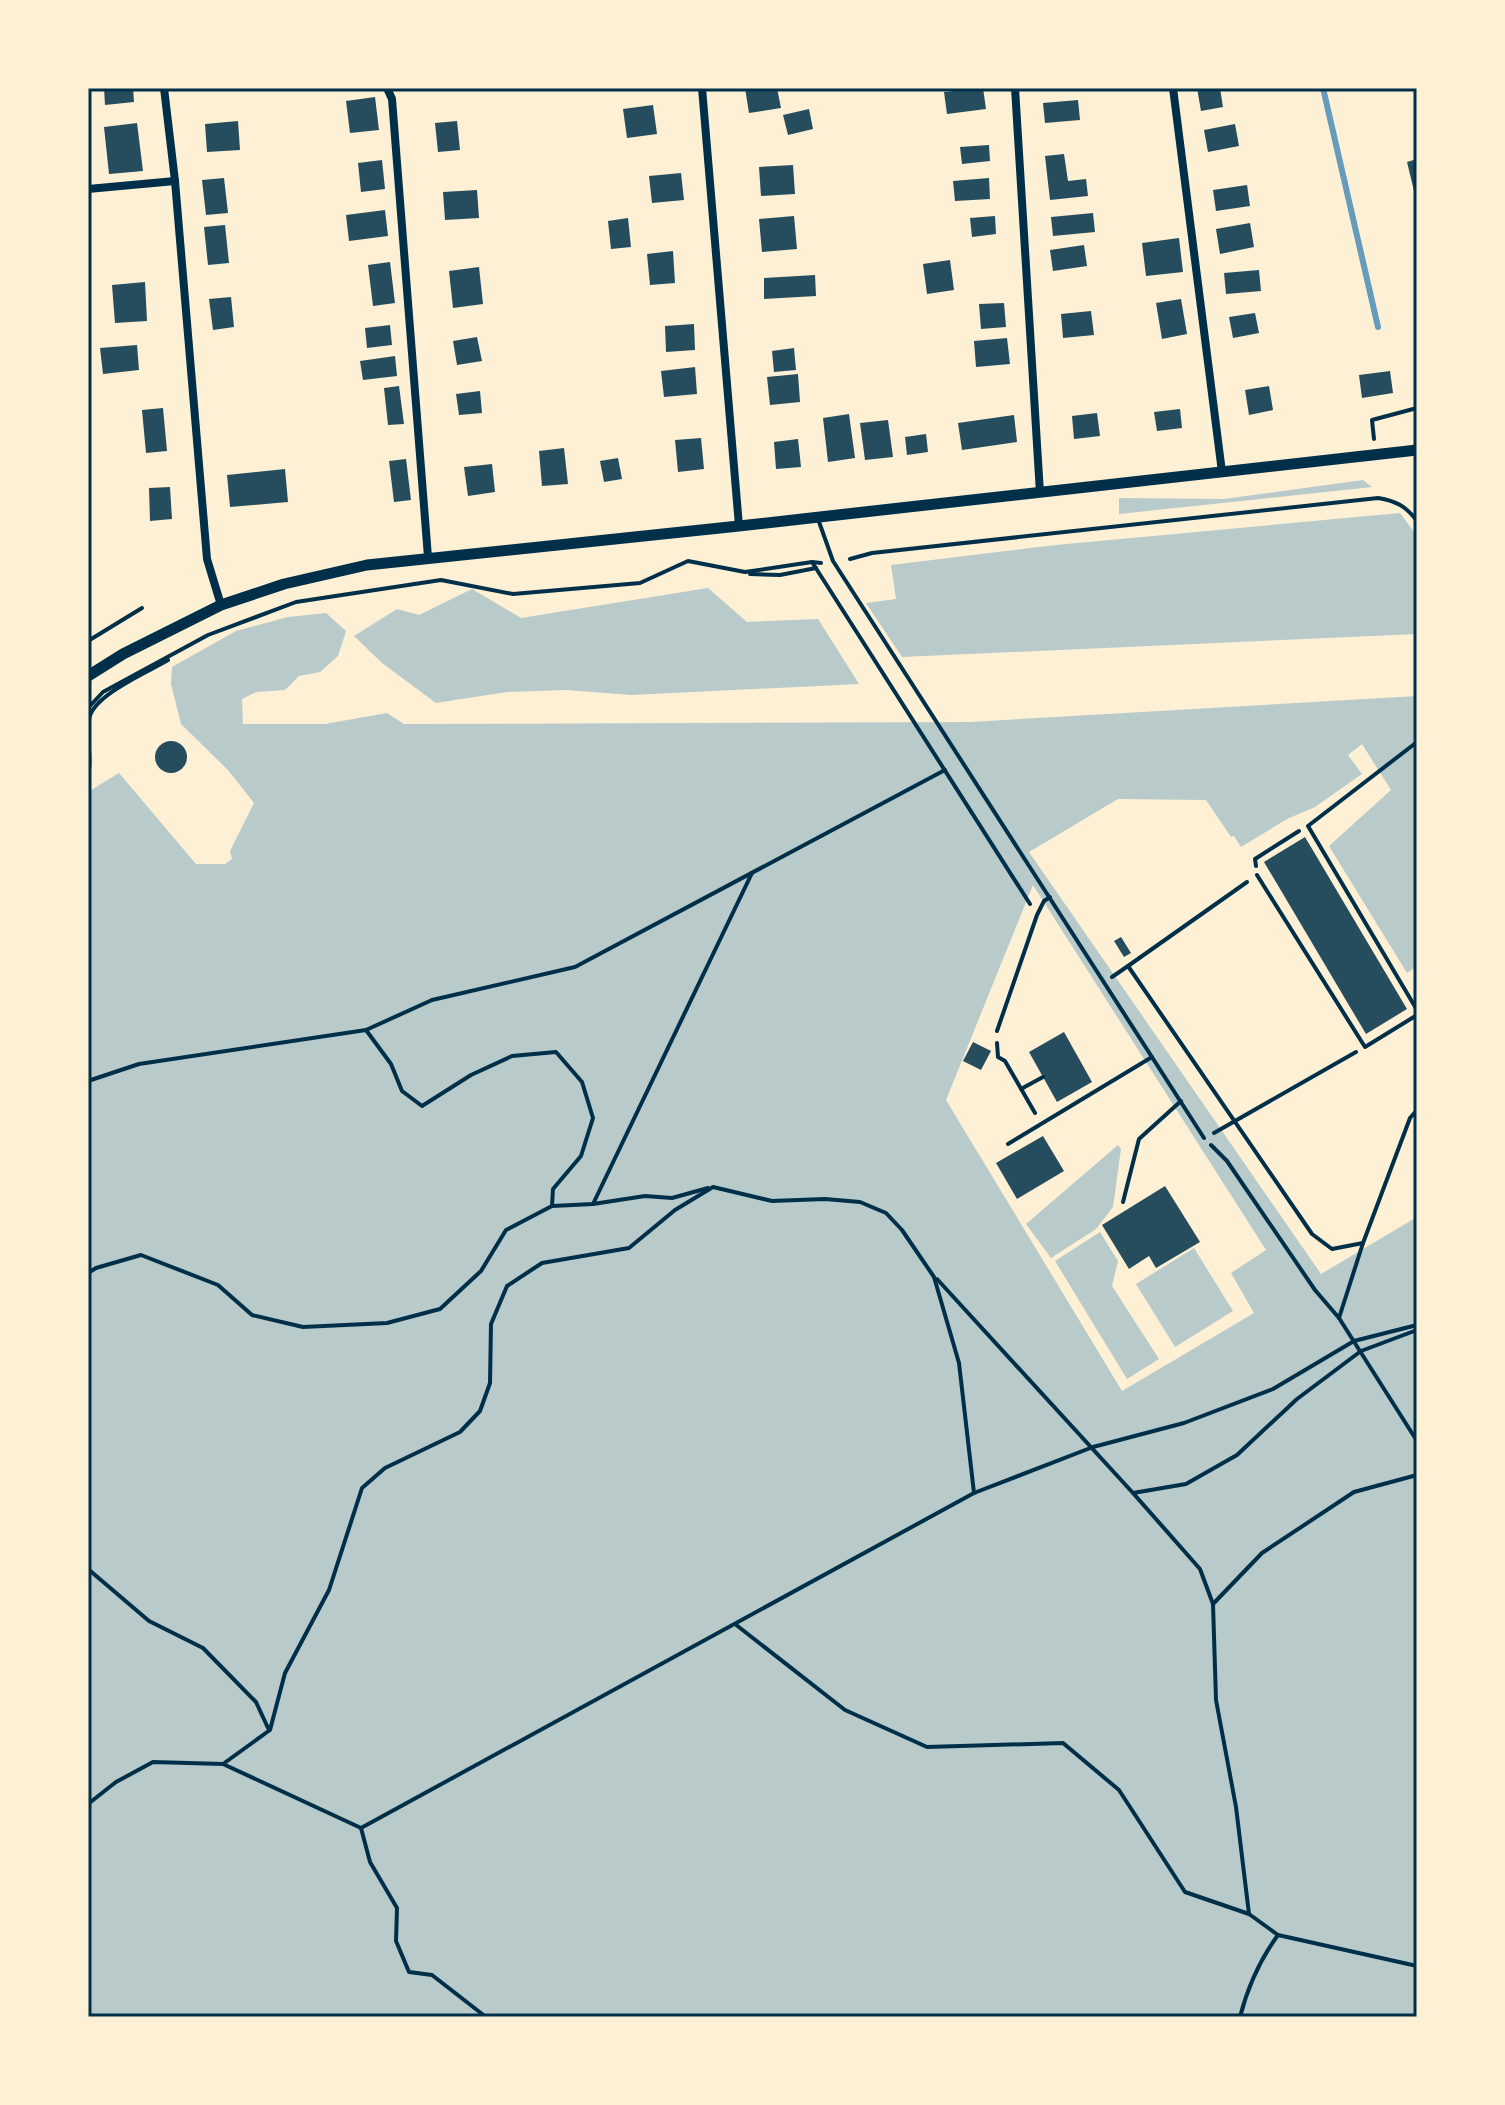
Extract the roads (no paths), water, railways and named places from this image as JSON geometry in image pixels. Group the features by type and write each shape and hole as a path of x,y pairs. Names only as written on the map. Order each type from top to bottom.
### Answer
{"street":[{"path":"164,88 175,181 207,559 221,605"},
{"path":"387,88 392,99 428,557"},
{"path":"702,88 739,526"},
{"path":"1015,88 1040,493"},
{"path":"1173,88 1222,472"},
{"path":"88,189 175,181"},
{"path":"88,676 123,654 221,605 284,584 367,565 1417,450"}],"lane":[{"path":"817,517 833,561 1204,1138"},
{"path":"1257,875 1365,1047 1417,1012 1308,826 1417,742"},
{"path":"997,1031 1037,915 1044,901 1050,897"},
{"path":"1008,1144 1152,1057"},
{"path":"1123,1202 1139,1139 1181,1101"}],"waterway":[{"path":"1323,88 1378,327"}]}
